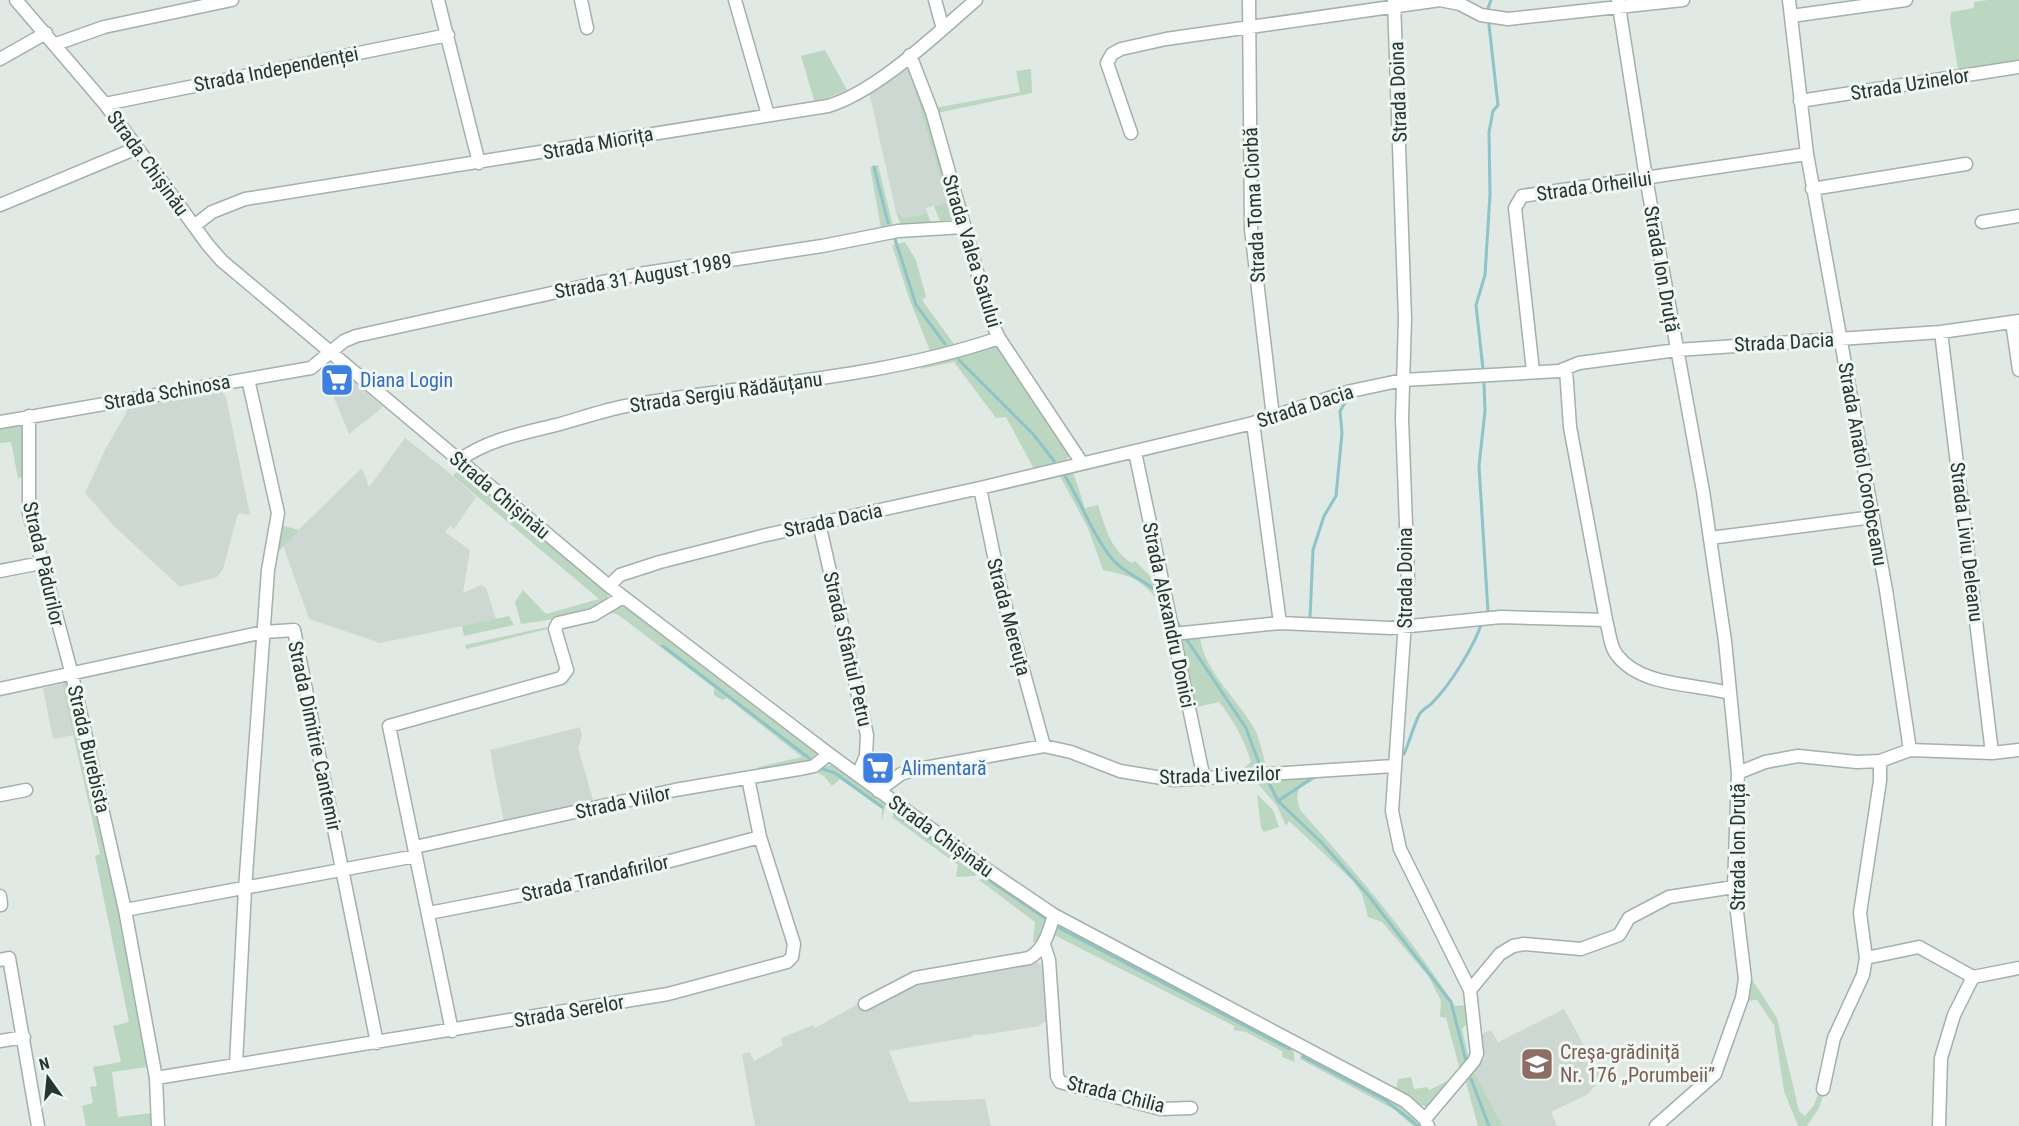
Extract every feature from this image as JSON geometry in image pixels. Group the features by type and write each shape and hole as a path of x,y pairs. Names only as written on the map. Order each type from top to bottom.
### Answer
{"street":[{"name":"Strada Chișinău","path":"16,0 105,104 222,261 609,586 829,754 1054,915 1362,1077 1405,1101 1426,1122"},
{"path":"56,44 115,24 232,0"},
{"path":"438,0 479,163"},
{"path":"581,0 587,28"},
{"path":"735,0 768,115"},
{"path":"935,0 943,28"},
{"name":"Strada Miorița","path":"194,226 212,212 245,199 828,106 850,99 910,55 976,0"},
{"name":"Strada Toma Ciorbă","path":"1249,0 1251,229 1273,417"},
{"path":"1131,133 1107,63 1112,54 1166,39 1249,28 1394,3 1452,1 1481,15 1508,19 1618,4 1683,0"},
{"name":"Strada Anatol Corobceanu","path":"1789,0 1806,154 1873,516 1910,750"},
{"path":"1791,16 1906,0"},
{"name":"Strada Doina","path":"1394,3 1405,319 1403,380 1408,578 1392,811 1400,849 1470,990 1476,1054 1474,1061 1426,1122"},
{"name":"Strada Ion Druță","path":"1618,4 1646,178 1710,538 1730,684 1729,693 1738,773 1734,887 1745,979 1733,1030 1716,1074 1656,1126"},
{"path":"0,59 46,33"},
{"name":"Strada Independenței","path":"105,104 448,35"},
{"name":"Strada Valea Satului","path":"910,55 932,112 991,321 999,338 1082,463"},
{"name":"Strada Uzinelor","path":"1800,100 2019,67"},
{"path":"0,205 136,148"},
{"name":"Strada Orheilui","path":"1533,371 1515,208 1516,201 1522,196 1806,154"},
{"path":"1812,189 1966,164"},
{"path":"1982,222 2019,216"},
{"name":"Strada 31 August 1989","path":"330,352 356,336 639,274 822,246 898,231 964,227"},
{"path":"2015,322 2019,370"},
{"name":"Strada Dacia","path":"609,586 620,575 660,562 819,523 1135,452 1253,423 1351,391 1403,380 1566,369 1579,363 1677,350 1941,332 2015,322"},
{"name":"Strada Liviu Deleanu","path":"1941,332 1992,753"},
{"name":"Strada Sergiu Rădăuțanu","path":"458,461 476,448 503,439 625,406 804,381 900,364 999,338"},
{"name":"Strada Schinosa","path":"0,422 311,368 330,352"},
{"path":"1566,369 1570,427 1605,620 1616,654 1646,677 1729,693"},
{"path":"236,1064 245,889 268,570 278,513 248,378"},
{"name":"Strada Pădurilor","path":"29,416 27,492 41,563 72,675"},
{"path":"1253,423 1280,623"},
{"name":"Strada Alexandru Donici","path":"1135,452 1204,779"},
{"name":"Strada Mereuța","path":"980,488 995,565 1044,746"},
{"path":"1710,538 1873,516"},
{"name":"Strada Sfântul Petru","path":"819,523 867,735 866,756 858,774"},
{"path":"0,571 41,563"},
{"path":"452,1031 389,726 561,678 567,670 555,629 558,623 593,615 623,597"},
{"path":"1173,634 1280,623 1390,628 1501,616 1605,620"},
{"name":"Strada Dimitrie Cantemir","path":"264,632 294,630 377,1042"},
{"name":"Strada Burebista","path":"158,1126 156,1078 125,910 72,675 264,632"},
{"path":"0,689 72,675"},
{"name":"Strada Livezilor","path":"879,790 913,770 1044,746 1071,752 1119,771 1174,780 1394,766"},
{"path":"1738,773 1764,762 1798,756 1880,761 1910,750 1992,753 2019,750"},
{"name":"Strada Viilor","path":"416,852 675,790 814,766 829,754"},
{"path":"1823,1089 1834,1038 1863,975 1866,958 1860,913 1880,781 1880,761"},
{"name":"Strada Serelor","path":"156,1078 668,994 787,962 792,957 794,944 760,837 748,778"},
{"path":"0,795 26,790"},
{"name":"Strada Trandafirilor","path":"429,913 599,880 760,837"},
{"path":"125,910 343,871 416,852"},
{"path":"1470,990 1500,954 1513,946 1524,944 1581,949 1619,935 1629,918 1669,897 1734,887"},
{"path":"865,1004 915,978 1029,958 1044,945 1054,915"},
{"name":"Strada Chilia","path":"1044,945 1049,960 1057,1076 1065,1085 1161,1109 1191,1108"},
{"path":"1866,958 1919,947 1973,977 2019,968"},
{"path":"4,959 24,1037 38,1126"},
{"path":"1939,1126 1941,1058 1954,1015 1973,977"},
{"path":"0,1041 24,1037"}],"shaded area":[{"path":"902,70 909,70 947,202 926,208 927,213 905,218 896,212 869,92"},
{"path":"323,368 336,370 334,375 349,378 383,407 349,434 327,381"},
{"path":"219,388 226,397 250,515 238,513 223,569 217,577 180,587 114,526 85,493 105,450 130,406"},
{"path":"405,438 476,497 454,529 450,526 445,532 470,550 463,593 481,585 486,588 496,619 380,643 309,619 283,545 362,468 369,487"},
{"path":"62,684 74,735 53,739 43,688"},
{"path":"580,727 582,736 578,748 594,803 504,823 490,750"},
{"path":"876,755 878,761 887,759 891,775 876,778 869,773 870,757"},
{"path":"1034,961 1043,965 1047,1021 1039,1026 983,1035 974,1034 971,1037 889,1051 909,1102 985,1099 991,1126 755,1126 742,1054 750,1052 754,1061 783,1045 781,1038 813,1025 815,1028 863,1001 867,1009 933,977"},
{"name":"Creşa-grădiniţă Nr. 176 „Porumbeii”","path":"1564,1009 1602,1078 1588,1094 1551,1112 1557,1126 1503,1126 1473,1070 1485,1058 1479,1047 1483,1033 1491,1030 1498,1042"}],"green space":[{"path":"2019,0 2019,60 1958,69 1950,20 1951,12 1974,8 1974,2"},
{"path":"825,50 847,90 815,103 801,56"},
{"path":"1031,69 1032,93 937,113 935,108 1020,92 1016,71"},
{"path":"909,70 913,72 957,221 940,221 934,206 947,202"},
{"path":"878,165 893,226 881,228 870,167"},
{"path":"896,212 905,218 927,213 931,222 901,225"},
{"path":"905,242 916,260 926,297 922,300 954,344 930,351 909,298 892,245"},
{"path":"984,345 999,347 1070,455 1061,465 1035,471 1006,417 996,418 954,362 921,369 919,362"},
{"path":"23,422 25,426 24,477 18,478 11,442 0,443 0,426"},
{"path":"460,468 608,592 606,605 581,615 521,624 515,602 523,590 546,614 599,599 453,476"},
{"path":"1073,472 1085,508 1098,505 1106,530 1114,545 1132,563 1135,561 1158,584 1163,606 1138,581 1103,570 1088,528 1060,476"},
{"path":"281,513 284,526 299,530 277,553 275,562"},
{"path":"624,605 818,751 814,757 801,766 761,774 758,767 802,757 727,698 722,700 714,695 714,688 620,616 613,613 596,618"},
{"path":"509,616 514,625 464,636 462,626"},
{"path":"547,627 548,629 466,649 465,645"},
{"path":"1200,635 1206,659 1255,731 1267,770 1249,771 1244,768 1251,762 1248,754 1238,730 1219,702 1194,708 1180,639"},
{"path":"66,683 72,688 122,906 143,1016 154,1126 86,1126 82,1106 93,1103 90,1087 97,1086 93,1067 121,1062 113,1026 129,1022 95,856 100,854 62,684","holes":["147,1067 152,1113 118,1117 112,1072"]},
{"path":"833,764 886,803 882,820 882,809 840,779 832,786 824,776 816,772 816,769"},
{"path":"1316,774 1317,778 1299,789 1297,798 1300,810 1382,905 1455,1006 1467,1005 1468,1022 1462,1029 1469,1060 1456,1076 1460,1070 1446,1018 1440,1017 1441,1001 1429,977 1382,922 1368,917 1362,894 1353,881 1289,821 1286,826 1277,806 1254,779"},
{"path":"1257,794 1273,810 1279,827 1264,832 1261,828"},
{"path":"895,810 982,872 975,876 956,877 958,865 892,817"},
{"path":"990,877 1044,915 1046,925 1039,942 1033,942 1035,922 979,880"},
{"path":"1062,924 1293,1047 1295,1062 1282,1057 1282,1051 1246,1032 1234,1030 1234,1026 1052,934 1055,928"},
{"path":"1751,978 1777,1018 1799,1111 1805,1116 1814,1105 1820,1089 1825,1090 1819,1108 1807,1126 1798,1126 1784,1091 1774,1025 1757,1000 1746,1001"},
{"path":"1301,1051 1397,1102 1422,1126 1413,1126 1395,1110 1300,1059"},
{"path":"1473,1070 1503,1126 1478,1126 1465,1079"},
{"path":"1411,1077 1414,1089 1427,1087 1429,1090 1454,1078 1431,1105 1416,1105 1396,1089 1398,1079"}],"waterway":[{"path":"1487,11 1491,0"},
{"path":"1483,369 1476,305 1485,275 1490,194 1489,132 1493,111 1498,105 1489,25"},
{"path":"874,167 888,223"},
{"path":"895,239 916,305 945,344"},
{"path":"958,359 1033,434 1054,461"},
{"path":"1484,383 1485,411 1479,466 1488,612"},
{"path":"1310,618 1313,550 1324,516 1336,496 1342,433 1340,411 1348,398"},
{"path":"1064,474 1099,540 1113,560 1158,593"},
{"path":"1175,618 1181,629"},
{"path":"1404,754 1419,715 1440,695 1454,675 1474,642 1482,622"},
{"path":"1187,640 1246,728 1260,766"},
{"path":"663,646 809,758"},
{"path":"823,769 835,773 882,807"},
{"path":"1278,801 1315,776"},
{"path":"1268,781 1278,801 1321,842 1368,895 1451,1002 1466,1061"},
{"path":"895,814 976,870"},
{"path":"989,880 1045,918"},
{"path":"1059,928 1289,1049"},
{"path":"1303,1057 1385,1100 1418,1126"},
{"path":"1471,1079 1489,1126"}],"place":[{"name":"Diana Login","path":"337,380"},
{"name":"Alimentară","path":"878,768"},
{"name":"Creşa-grădiniţă Nr. 176 „Porumbeii”","path":"1537,1064"}]}
